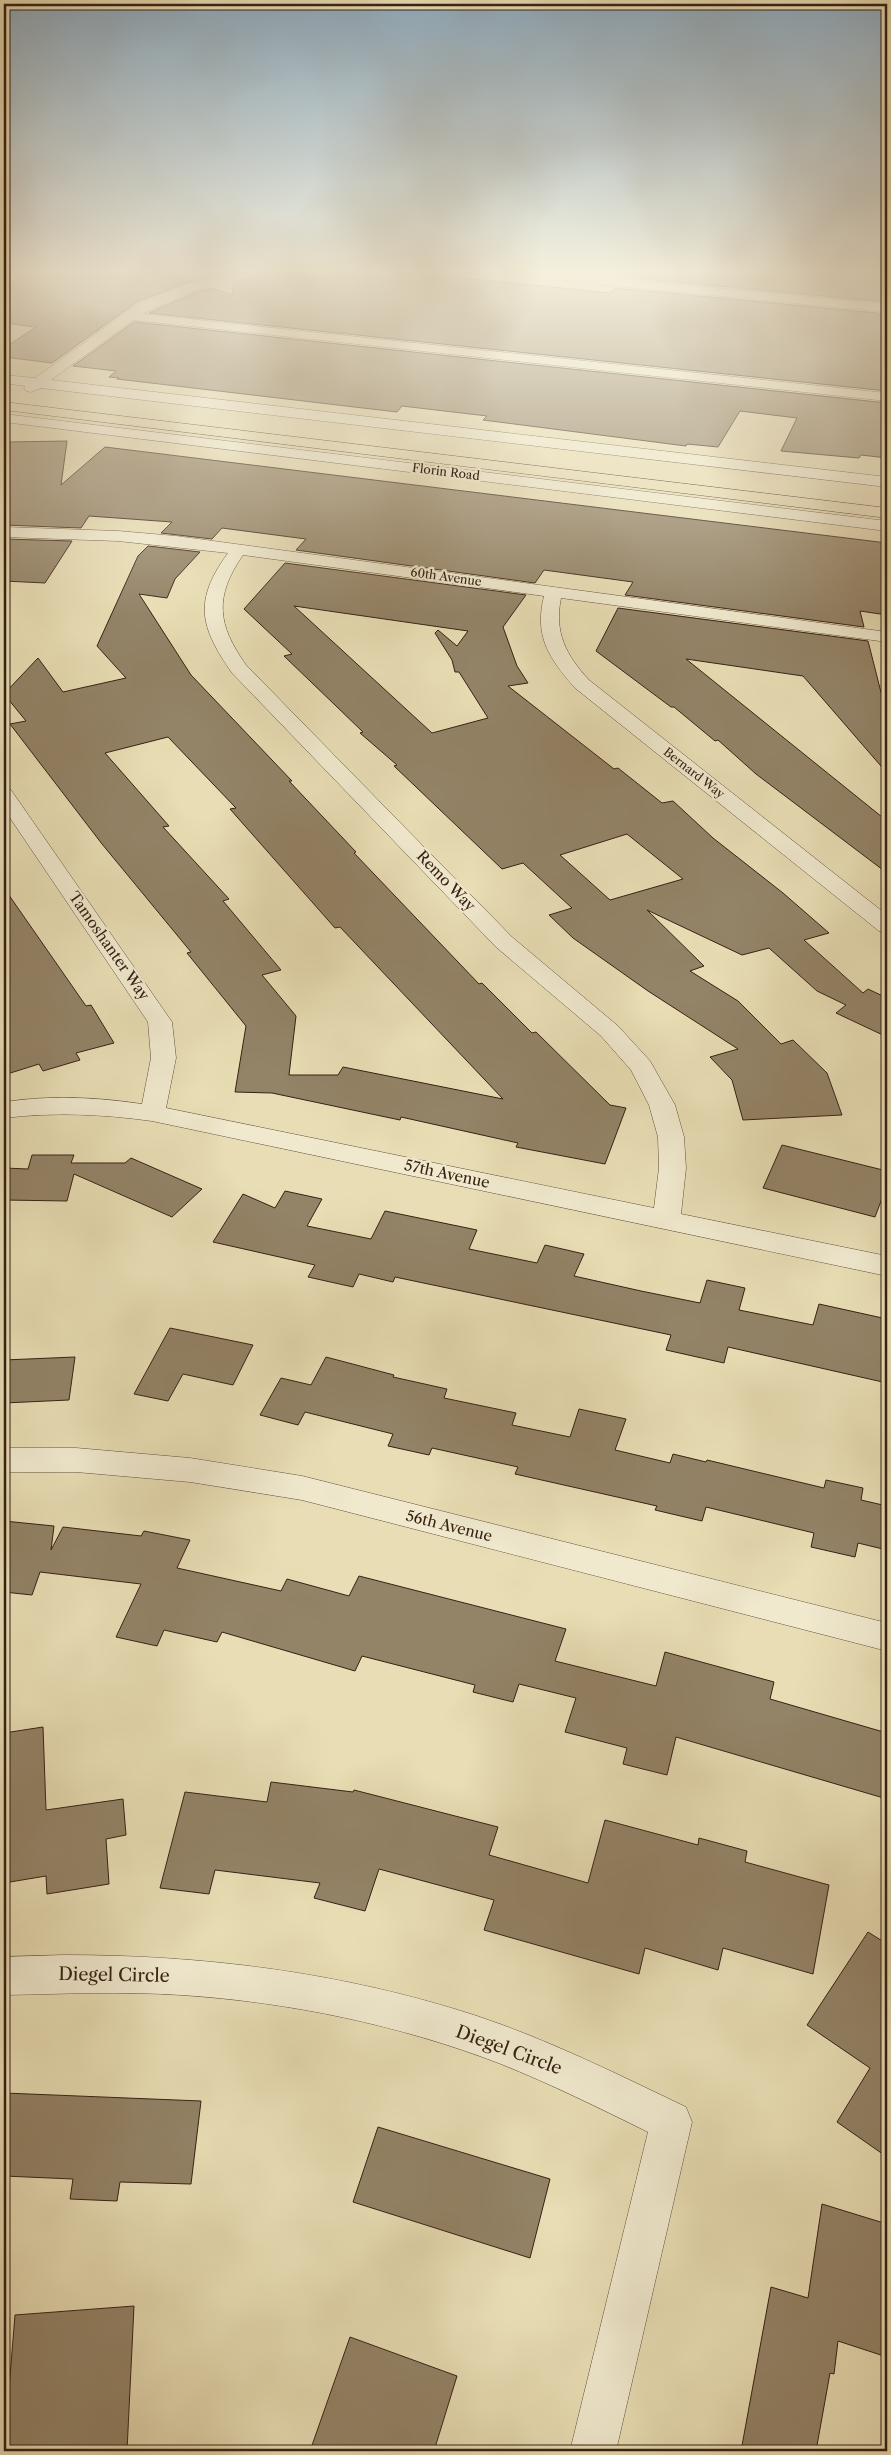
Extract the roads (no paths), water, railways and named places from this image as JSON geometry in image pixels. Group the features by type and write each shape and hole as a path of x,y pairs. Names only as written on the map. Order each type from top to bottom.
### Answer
{"main road":[{"name":"Florin Road","path":"4,406 23,394 887,497"},
{"name":"Florin Road","path":"4,406 887,513"}],"street":[{"path":"23,394 31,388"},
{"path":"76,388 887,482"},
{"path":"799,388 887,397"},
{"name":"Florin Road","path":"4,406 887,526"},
{"name":"60th Avenue","path":"4,532 118,536 239,549 887,637"},
{"name":"Remo Way","path":"239,549 219,578 213,594 214,624 222,646 239,668 515,952 602,1025 631,1054 654,1086 668,1122 673,1146 674,1171 666,1220"},
{"name":"Bernard Way","path":"554,592 548,611 548,629 551,639 564,665 582,684 887,926"},
{"name":"Tamoshanter Way","path":"4,794 160,1022 165,1047 165,1068 152,1112"},
{"name":"57th Avenue","path":"4,1110 67,1105 105,1106 152,1112 887,1266"},
{"name":"56th Avenue","path":"4,1460 76,1460 190,1470 302,1488 887,1637"},
{"name":"Diegel Circle","path":"4,1976 55,1973 156,1974 256,1984 376,2007 474,2035 555,2067 671,2122 592,2451"}]}
